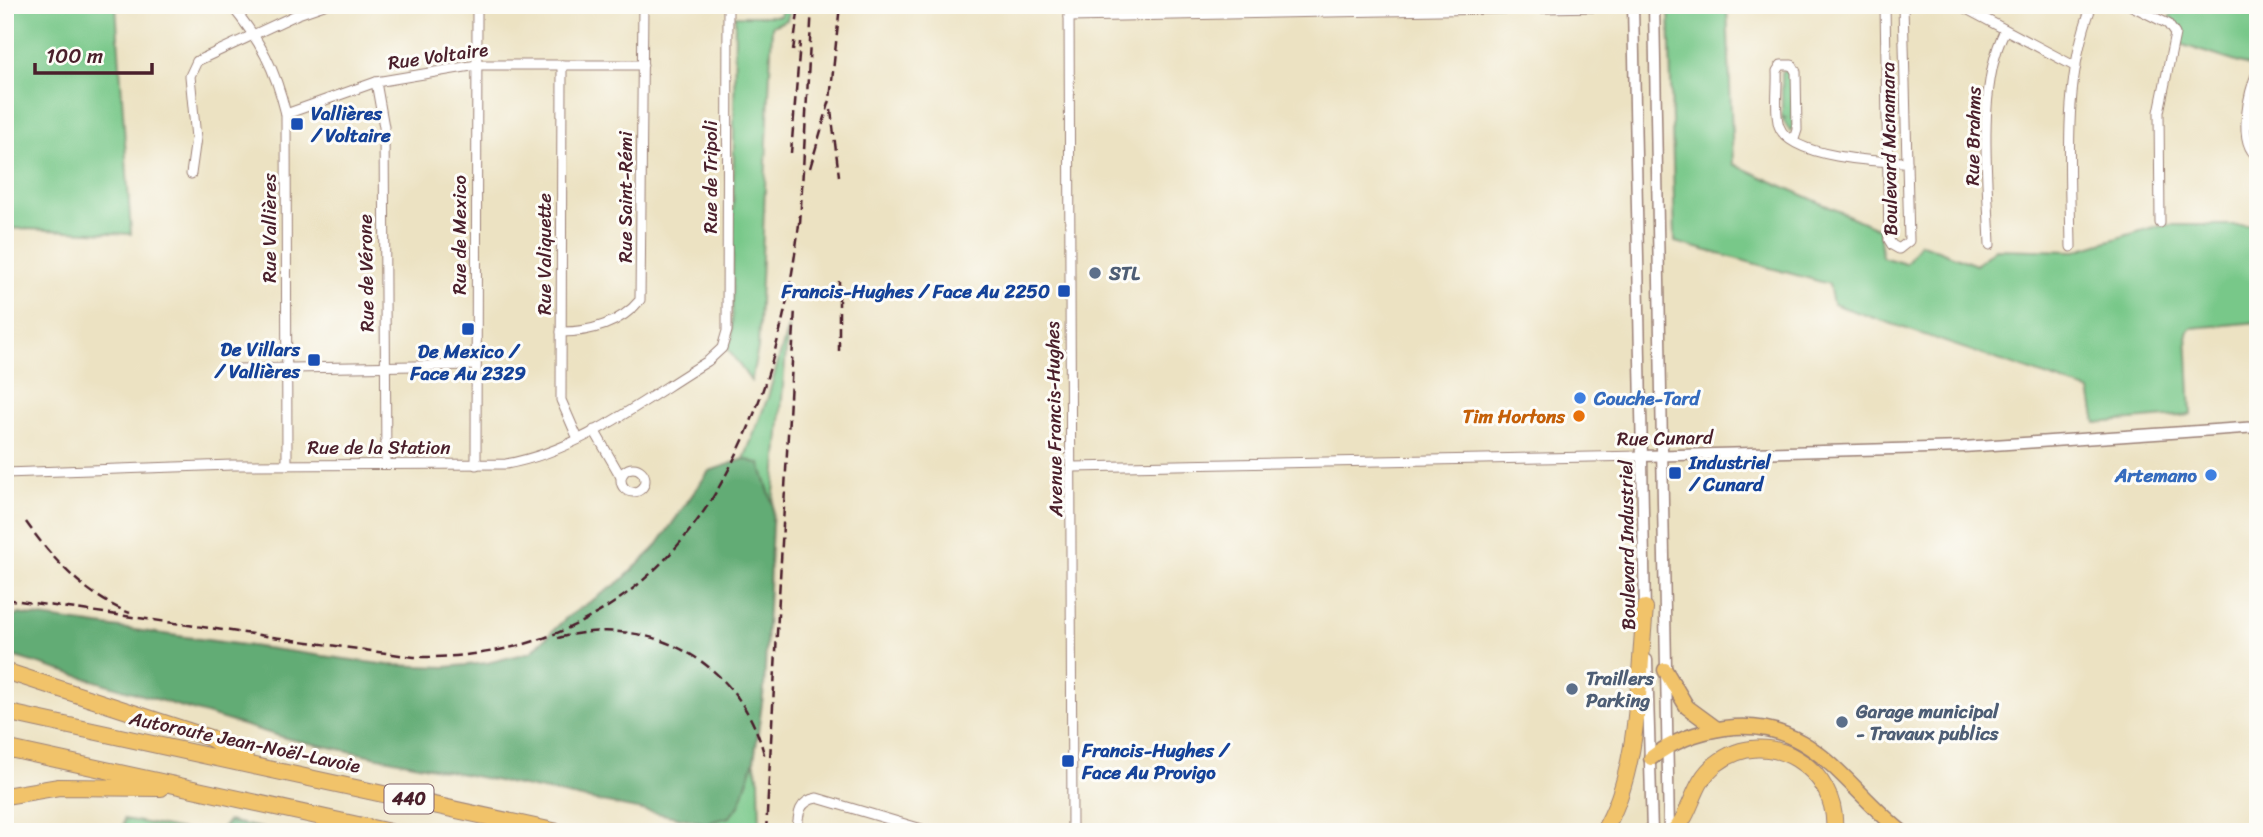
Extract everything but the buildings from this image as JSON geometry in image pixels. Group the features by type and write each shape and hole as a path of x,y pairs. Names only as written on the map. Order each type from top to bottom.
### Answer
{"highway":[{"path":"1603,832 1616,806 1628,771 1645,608"},
{"path":"5,671 210,738 259,767"},
{"name":"Autoroute Jean-Noël-Lavoie","path":"5,712 558,832"},
{"name":"440","path":"5,748 390,832"},
{"path":"1671,832 1684,822 1693,794 1708,771 1732,754 1761,749 1788,754 1818,774 1832,800 1835,832"},
{"path":"5,796 59,787 191,789"}],"main road":[{"path":"1665,670 1687,707 1717,730"},
{"path":"1651,758 1667,746 1717,730 1760,727 1796,738 1823,756 1902,832"}],"street":[{"name":"Rue Vallières","path":"231,5 254,34 278,79 286,114 287,465"},
{"path":"191,174 195,138 190,76 192,67 197,61 254,34 324,5"},
{"name":"Rue de Mexico","path":"476,465 477,5"},
{"name":"Rue Saint-Rémi","path":"561,332 597,329 635,307 640,300 643,5"},
{"name":"Rue de Tripoli","path":"722,348 727,331 728,5"},
{"name":"Avenue Francis-Hughes","path":"1069,5 1073,467 1072,832"},
{"name":"Boulevard Mcnamara","path":"1885,5 1889,240 1899,248 1909,241 1903,5"},
{"path":"1959,5 2076,67"},
{"path":"2071,247 2070,123 2076,67 2092,5"},
{"path":"2130,5 2174,29 2175,36 2163,86 2159,120 2160,223"},
{"name":"Boulevard Industriel","path":"1633,6 1652,832"},
{"path":"1069,17 1654,6"},
{"name":"Boulevard Industriel","path":"1654,6 1665,670 1671,832"},
{"name":"Rue Brahms","path":"1990,245 1990,93 1996,50 2005,30"},
{"path":"1794,139 1797,130 1796,73 1794,67 1787,64 1778,70 1778,123 1784,133 1794,139 1832,156 1908,162"},
{"name":"Rue Voltaire","path":"286,114 376,82 477,65 643,65"},
{"name":"Rue Valiquette","path":"562,65 561,400 578,439"},
{"path":"2258,70 2251,93 2246,138 2249,150 2258,157"},
{"name":"Rue de Vérone","path":"376,82 384,127 386,464"},
{"name":"Rue de la Station","path":"5,473 287,465 476,465 531,460 594,430 708,362 722,348"},
{"path":"238,369 476,365"},
{"name":"Rue Cunard","path":"1073,467 1912,450 2258,427"},
{"path":"594,430 621,477"},
{"path":"797,832 800,808 806,801 817,798 932,832"}],"green space":[{"path":"5,5 116,5 131,234 5,228"},
{"path":"783,5 791,5 787,20 772,26 758,348 751,381 727,348 732,338 735,16 780,16"},
{"path":"1669,5 1727,5 1733,164 1879,229 1882,257 1906,264 1920,243 1976,265 1995,249 2075,251 2160,225 2258,225 2258,322 2191,328 2187,333 2191,415 2096,423 2090,391 1833,304 1829,284 1675,242"},
{"path":"2175,5 2258,5 2258,61 2252,67 2180,44 2181,28 2170,17"},
{"path":"1785,68 1792,70 1793,127 1790,131 1782,119 1785,118 1782,117 1782,72"},
{"path":"788,327 773,505 760,464 744,459 768,397"},
{"path":"744,459 760,464 773,505 764,689 754,761 739,806 729,817 706,823 289,739 12,656 5,634 7,621 19,614 388,665 446,667 487,663 531,652 566,618 621,581 655,548 709,471"},
{"path":"754,761 759,780 760,832 715,832 706,823 729,817 739,806"},
{"path":"124,819 194,832 123,832"},
{"path":"228,821 279,832 219,832"}],"railway":[{"path":"793,51 799,5"},
{"path":"800,224 812,5"},
{"path":"810,168 830,100 840,5"},
{"path":"791,153 800,42"},
{"path":"831,110 839,176"},
{"path":"5,599 414,657 505,649 581,622 645,579 696,522 736,454 766,379 787,298 800,215"},
{"path":"839,276 839,351"},
{"path":"766,832 795,308"},
{"path":"26,522 47,550 85,587 130,613"},
{"path":"558,638 593,632 626,633 659,640 688,653 714,672 736,696 754,725 765,758"}],"place":[{"name":"Vallières / Voltaire","path":"297,124"},
{"name":"STL","path":"1095,273"},
{"name":"Francis-Hughes / Face Au 2250","path":"1064,291"},
{"name":"De Mexico / Face Au 2329","path":"468,329"},
{"name":"De Villars / Vallières","path":"314,360"},
{"name":"Couche-Tard","path":"1580,398"},
{"name":"Tim Hortons","path":"1579,416"},
{"name":"Industriel / Cunard","path":"1675,473"},
{"name":"Artemano","path":"2211,475"},
{"name":"Traillers Parking","path":"1572,689"},
{"name":"Garage municipal - Travaux publics","path":"1842,722"},
{"name":"Francis-Hughes / Face Au Provigo","path":"1068,761"}]}
